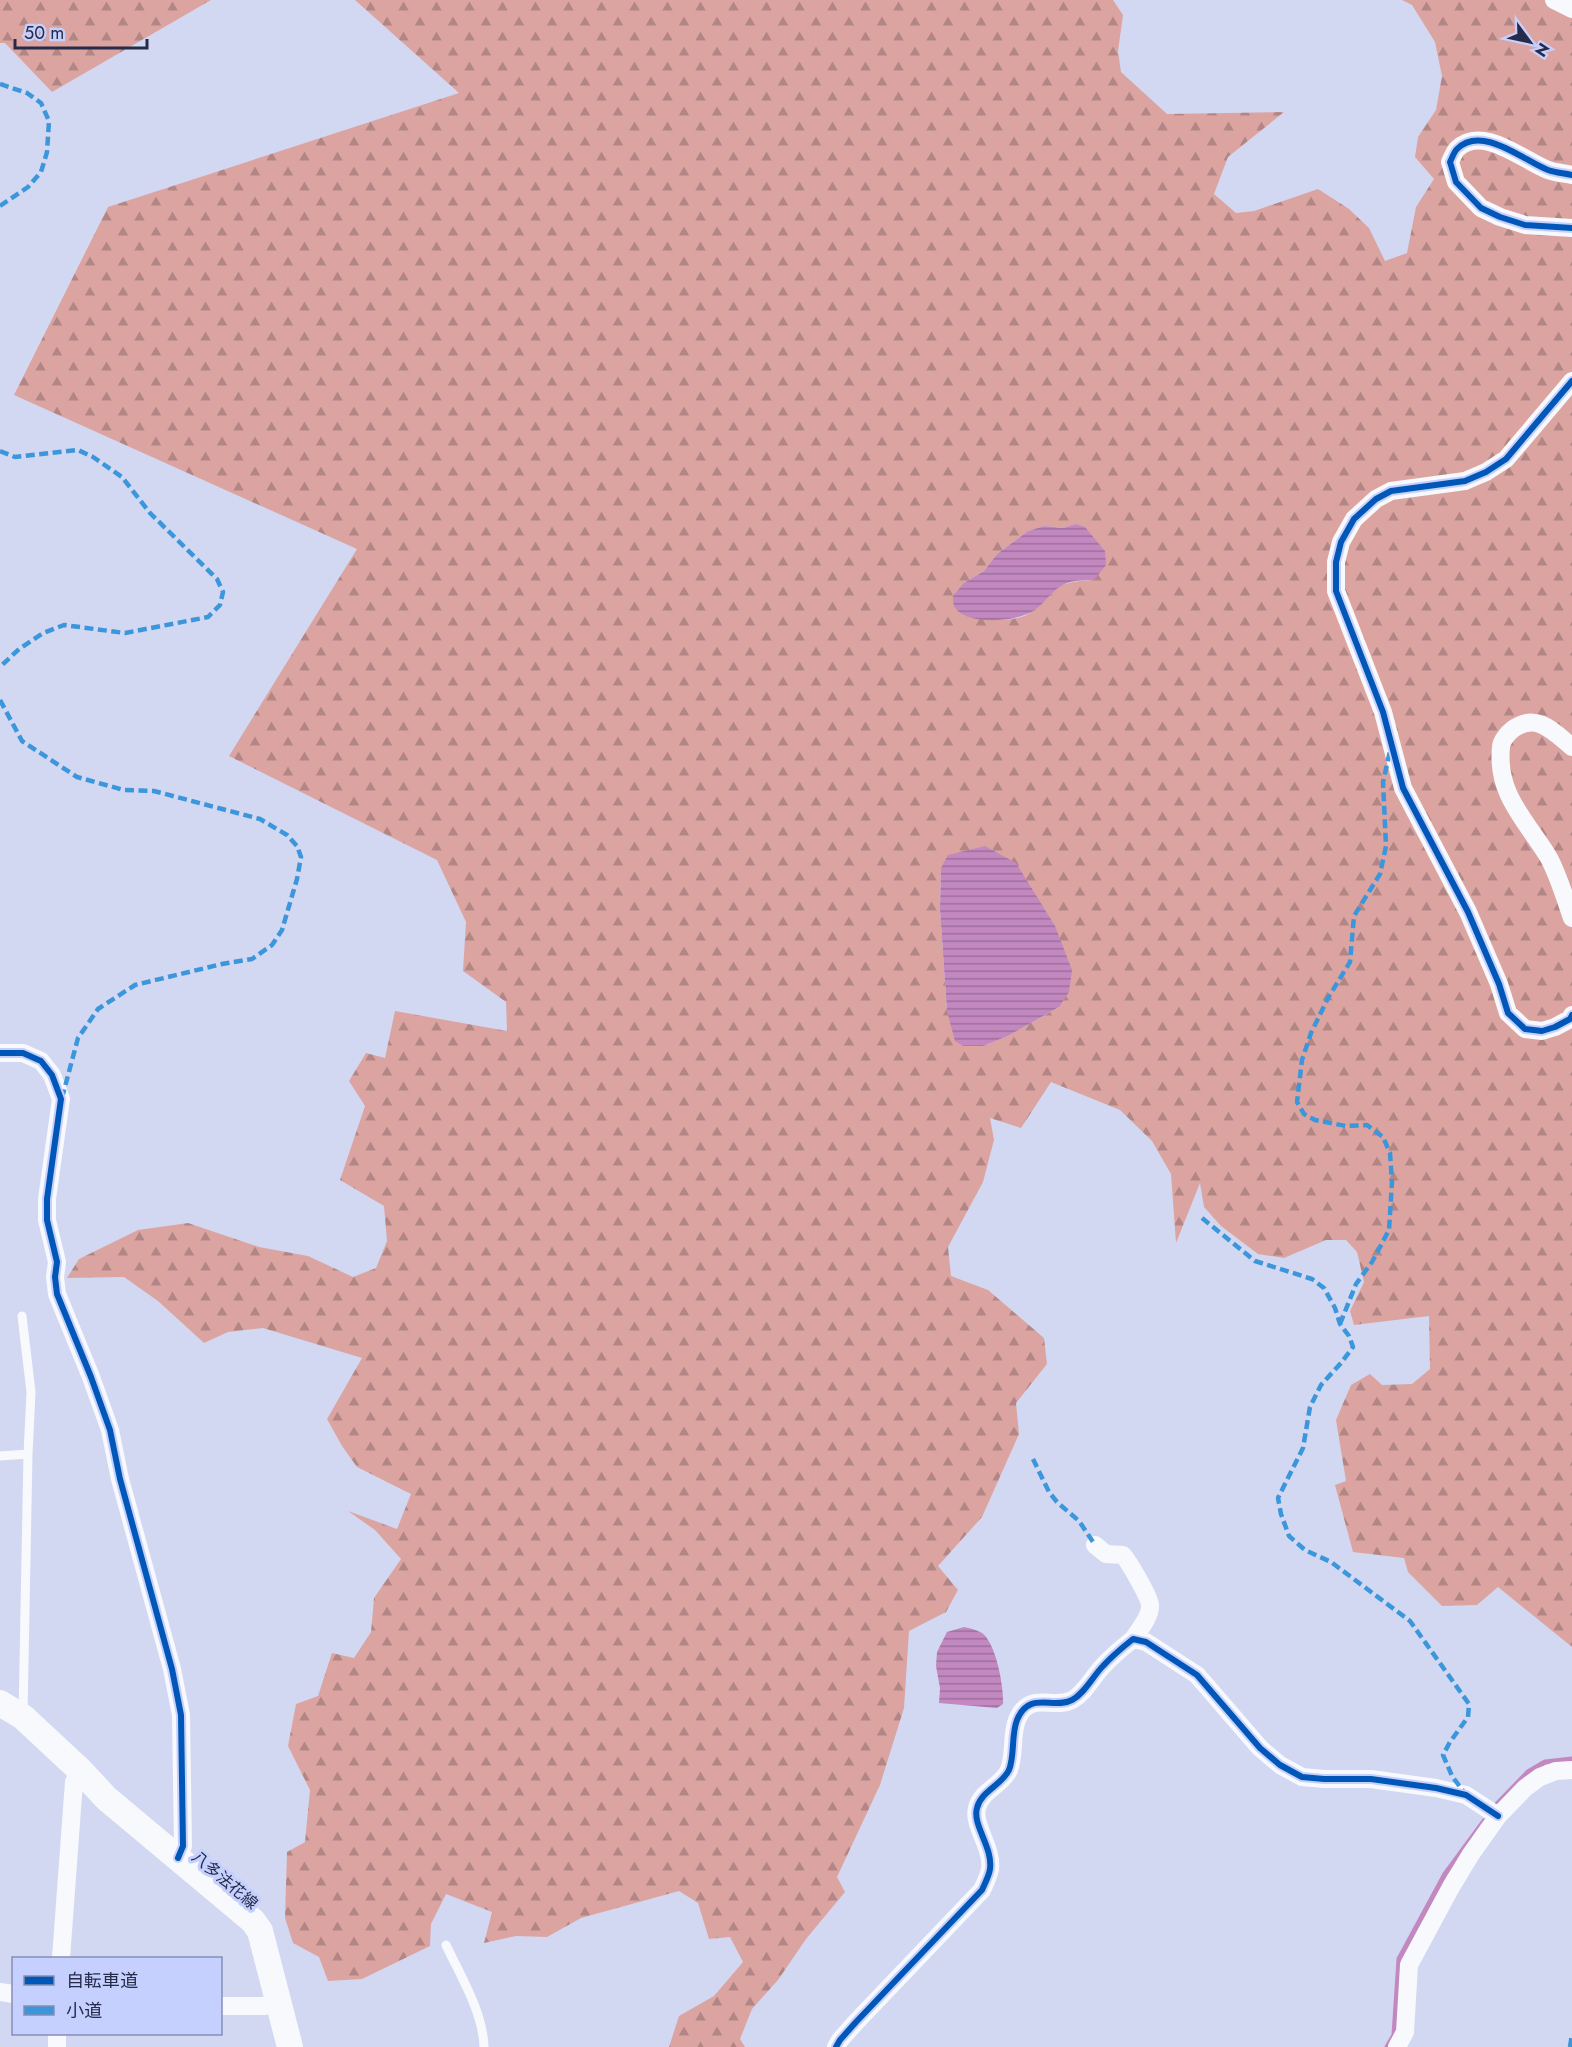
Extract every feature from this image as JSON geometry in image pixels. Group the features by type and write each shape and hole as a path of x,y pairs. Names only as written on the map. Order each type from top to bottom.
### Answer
{"main road":[{"name":"八多法花線","path":"7,1712 81,1771 106,1798 253,1921 260,1931 290,2047"}],"street":[{"path":"1554,0 1572,9"},
{"path":"1572,175 1549,171 1490,141 1476,140 1467,143 1457,150 1450,162 1456,182 1481,208 1525,225 1572,228"},
{"path":"1572,381 1506,459 1486,472 1465,481 1391,491 1376,499 1354,519 1341,542 1336,562 1336,591 1383,712 1403,788 1468,912 1499,984 1508,1013 1525,1029 1542,1031 1572,1015"},
{"path":"1572,747 1539,723 1522,722 1501,744 1505,789 1516,811 1550,860 1572,918"},
{"path":"0,1053 23,1053 41,1061 52,1075 61,1099 47,1199 47,1220 57,1262 55,1277 57,1294 110,1430 120,1479 172,1669 181,1715 183,1846 178,1858"},
{"path":"836,2047 856,2022 982,1890 990,1870 990,1852 976,1816 977,1805 1009,1769 1017,1720 1021,1714 1037,1701 1073,1700 1101,1667 1133,1639 1148,1614 1150,1605 1130,1563 1123,1555 1106,1554 1095,1545"},
{"path":"1133,1639 1146,1642 1197,1676 1260,1748 1280,1765 1302,1776 1324,1779 1371,1779 1425,1786 1466,1795 1493,1812"},
{"path":"1397,2047 1405,2032 1408,1965 1493,1812 1540,1777 1572,1770"},
{"path":"61,1957 74,1782 81,1771"},
{"path":"222,2006 264,2006 277,2003"}],"lane":[{"path":"7,1712 31,1392 22,1316"},
{"path":"0,1456 28,1454"},
{"path":"446,1945 478,2016 484,2033 484,2047"}],"green space":[{"path":"0,0 211,0 52,92 5,43 0,43"},
{"path":"355,0 1113,0 1123,15 1118,51 1121,72 1167,114 1284,112 1228,157 1214,194 1236,213 1254,211 1318,189 1349,209 1369,228 1385,261 1407,253 1416,207 1434,179 1415,157 1418,137 1436,110 1442,76 1435,42 1412,5 1402,0 1572,0 1572,1647 1498,1587 1477,1605 1442,1606 1408,1572 1404,1558 1353,1552 1335,1485 1346,1481 1336,1420 1351,1385 1370,1374 1382,1385 1412,1384 1430,1369 1429,1316 1354,1325 1350,1311 1364,1282 1357,1252 1346,1240 1326,1240 1284,1258 1258,1254 1221,1226 1204,1207 1200,1183 1176,1243 1171,1174 1152,1141 1120,1110 1051,1082 1021,1128 990,1118 994,1140 983,1182 948,1247 951,1276 988,1290 1044,1338 1047,1364 1016,1403 1019,1434 982,1517 938,1566 958,1590 946,1612 909,1631 904,1708 880,1785 837,1877 845,1892 806,1939 778,1980 752,2009 740,2039 745,2047 669,2047 679,2016 714,1996 743,1962 730,1937 709,1939 698,1903 679,1891 581,1918 547,1937 516,1936 484,1943 492,1912 446,1894 431,1924 430,1946 362,1979 328,1981 319,1957 293,1943 285,1918 287,1852 305,1842 310,1790 288,1746 296,1704 318,1696 332,1653 354,1658 371,1632 374,1598 401,1559 375,1530 348,1511 397,1529 411,1494 357,1467 327,1419 362,1358 263,1328 228,1332 204,1343 158,1301 124,1277 67,1278 79,1259 138,1230 188,1223 259,1247 308,1256 353,1277 376,1268 387,1241 384,1206 340,1180 365,1106 349,1081 366,1053 385,1058 395,1011 507,1031 506,1002 463,971 466,922 437,860 229,756 357,549 14,395 108,207 459,93","holes":["1075,524 1094,580 1073,582 1058,587 1031,612 1014,619 985,619 964,615 964,583 984,571 997,554 1028,531 1044,526 1063,528","941,868 1059,1007 1008,1036 983,1046 947,1011 940,909"]}],"shaded area":[{"path":"1075,524 1085,527 1105,551 1106,565 1094,580 1067,583 1057,589 1036,609 1018,617 981,620 960,613 954,606 953,596 964,583 984,571 997,554 1028,531 1044,526 1063,528"},
{"path":"985,846 1016,863 1055,926 1072,970 1069,992 1059,1007 1008,1036 983,1046 963,1046 955,1041 947,1011 940,909 941,868 948,855"},
{"path":"964,1627 982,1633 995,1655 1003,1704 997,1708 939,1703 937,1652 947,1632"}],"waterway":[{"path":"1497,1804 1528,1772 1545,1762 1572,1759"},
{"path":"1387,2047 1394,2035 1399,1959 1445,1874 1484,1821"}],"marked path":[{"path":"0,84 27,93 41,103 49,121 47,152 41,172 28,187 0,206"},
{"path":"0,451 15,457 78,450 93,457 122,477 150,513 217,579 223,592 220,605 208,617 125,633 64,625 43,633 19,649 0,667"},
{"path":"0,700 22,741 77,777 124,790 154,791 260,819 287,835 297,846 301,857 282,930 272,945 252,959 135,985 98,1009 78,1038 62,1098"},
{"path":"1340,1324 1356,1284 1372,1262 1389,1230 1392,1182 1390,1153 1383,1137 1367,1125 1346,1126 1315,1120 1304,1114 1297,1102 1302,1060 1311,1033 1328,998 1350,962 1354,916 1380,874 1386,846 1383,782 1390,751"},
{"path":"1202,1218 1255,1261 1312,1279 1324,1288 1335,1308 1340,1324 1349,1336 1353,1347 1321,1385 1310,1407 1303,1448 1278,1498 1281,1514 1289,1536 1305,1550 1331,1562 1410,1621 1469,1704 1468,1717 1443,1755 1452,1776 1466,1795"},
{"path":"1033,1459 1049,1492 1079,1521 1095,1545"},
{"path":"1570,2047 1572,2034"}],"cycle path":[{"path":"1572,175 1548,170 1503,147 1478,140 1467,142 1457,149 1450,162 1456,182 1481,208 1525,225 1572,228"},
{"path":"1572,381 1506,459 1486,472 1465,481 1391,491 1376,499 1354,519 1341,542 1336,562 1336,591 1383,712 1403,788 1468,912 1499,984 1508,1013 1525,1029 1542,1031 1555,1027 1570,1019 1572,1015"},
{"path":"0,1053 23,1053 41,1061 52,1075 61,1099 47,1199 47,1220 57,1262 55,1277 57,1294 110,1430 120,1479 172,1669 181,1715 183,1846 178,1858"},
{"path":"836,2047 856,2022 982,1890 989,1872 990,1861 977,1822 977,1808 987,1792 1002,1780 1009,1770 1015,1726 1022,1711 1035,1703 1072,1700 1081,1693 1106,1662 1133,1639 1146,1642 1197,1675 1260,1748 1280,1765 1302,1777 1371,1779 1436,1788 1466,1795 1498,1816"}]}
